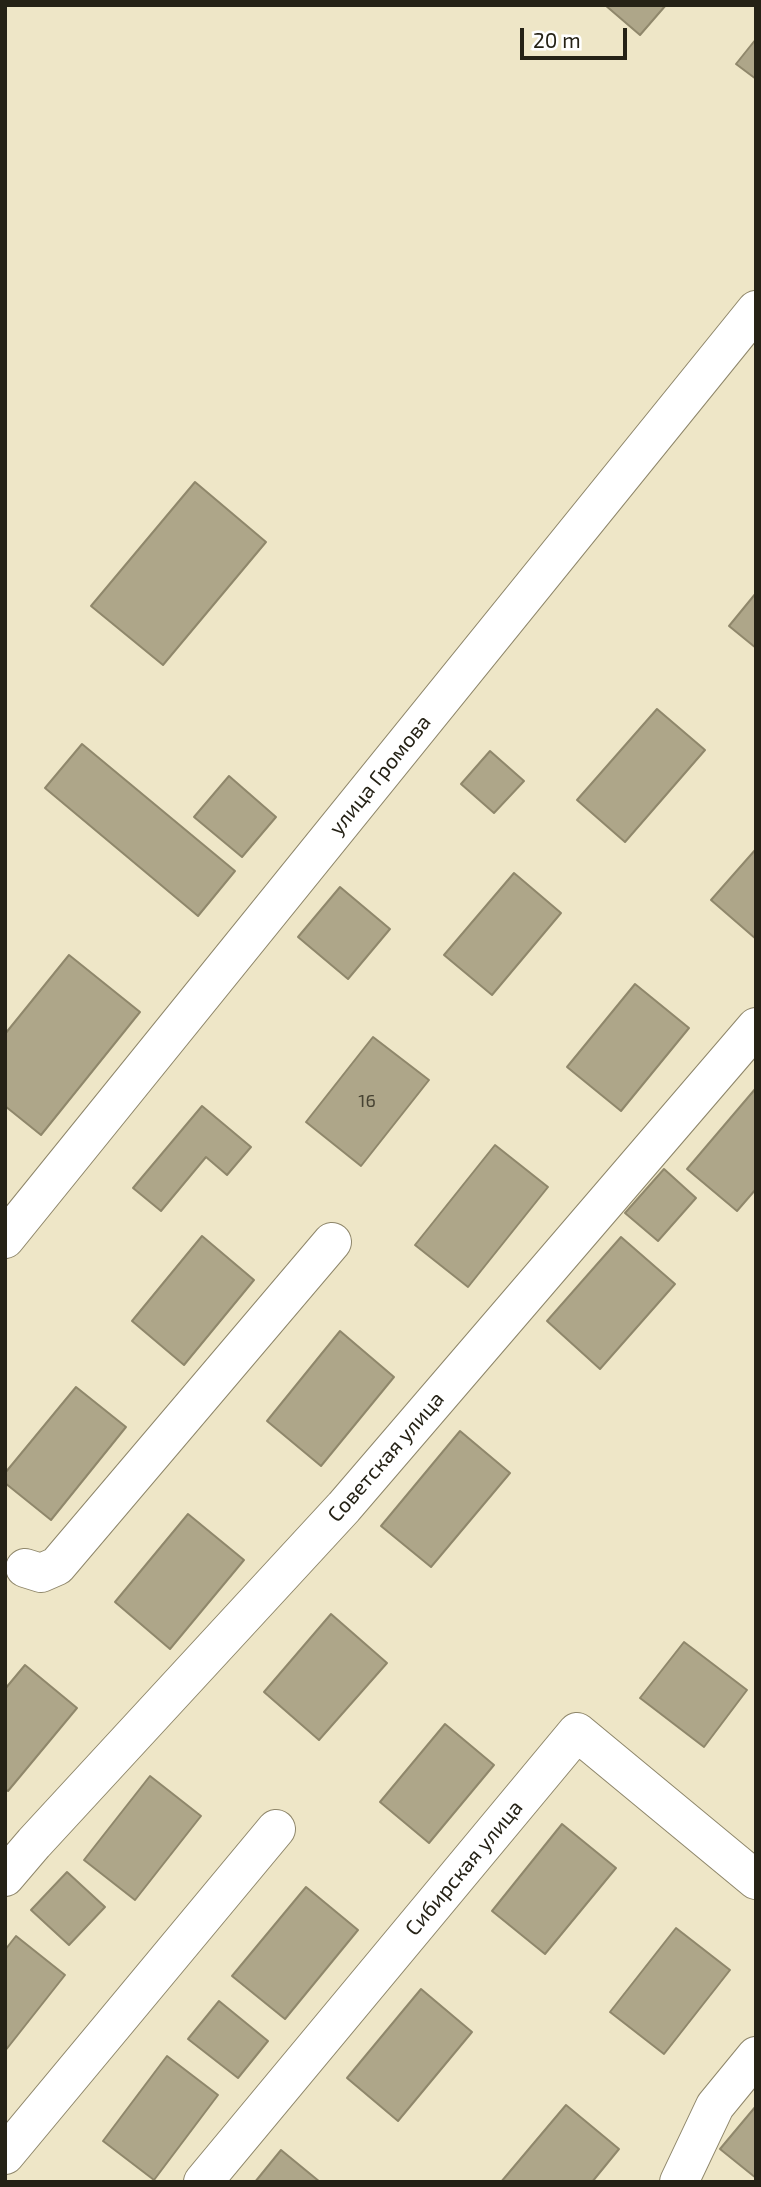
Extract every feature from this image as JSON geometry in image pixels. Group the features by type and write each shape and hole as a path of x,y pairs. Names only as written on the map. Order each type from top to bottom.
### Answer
{"street":[{"name":"улица Громова","path":"5,1239 756,310"},
{"name":"Советская улица","path":"5,1877 344,1507 756,1027"},
{"path":"12,1571 41,1573 57,1566 332,1242"},
{"name":"Сибирская улица","path":"204,2182 577,1732 756,1880"},
{"path":"5,2155 276,1829"},
{"path":"679,2182 715,2106 756,2056"}],"building":[{"path":"605,5 666,5 640,35"},
{"path":"756,39 756,79 736,64"},
{"path":"195,482 266,542 163,665 91,606"},
{"path":"756,593 756,648 729,626"},
{"path":"657,709 705,750 625,842 577,800"},
{"path":"82,744 235,871 198,916 45,788"},
{"path":"490,751 524,781 494,813 461,784"},
{"path":"229,776 276,817 242,857 194,817"},
{"path":"756,849 756,939 711,900"},
{"path":"514,873 561,913 492,995 444,955"},
{"path":"340,887 390,929 348,979 298,937"},
{"path":"69,955 140,1012 41,1135 5,1106 5,1034"},
{"path":"635,984 689,1028 621,1111 567,1067"},
{"path":"373,1037 429,1080 361,1166 306,1122"},
{"path":"756,1088 756,1189 737,1211 687,1169"},
{"path":"202,1106 251,1147 227,1175 206,1157 161,1211 133,1188"},
{"path":"495,1145 548,1187 468,1287 415,1245"},
{"path":"664,1169 696,1198 658,1241 625,1213"},
{"path":"202,1236 254,1280 184,1365 132,1321"},
{"path":"621,1237 675,1284 600,1369 547,1321"},
{"path":"340,1331 394,1377 321,1466 267,1421"},
{"path":"76,1387 126,1427 51,1520 5,1483 5,1473"},
{"path":"460,1431 510,1473 431,1567 381,1526"},
{"path":"188,1514 244,1560 170,1649 115,1602"},
{"path":"331,1614 387,1663 319,1740 264,1692"},
{"path":"684,1642 747,1690 704,1747 640,1698"},
{"path":"25,1665 77,1708 8,1791 5,1789 5,1689"},
{"path":"445,1724 494,1765 429,1843 380,1802"},
{"path":"150,1776 201,1816 135,1900 84,1860"},
{"path":"562,1824 616,1868 545,1954 492,1911"},
{"path":"67,1872 105,1907 69,1945 31,1910"},
{"path":"306,1887 358,1930 285,2019 232,1976"},
{"path":"676,1928 730,1970 664,2054 610,2012"},
{"path":"16,1936 65,1975 5,2051 5,1950"},
{"path":"421,1989 472,2032 398,2121 347,2078"},
{"path":"219,2001 268,2041 238,2078 188,2039"},
{"path":"167,2056 218,2095 154,2180 103,2141"},
{"path":"566,2105 619,2149 592,2182 501,2182"},
{"path":"756,2106 756,2178 720,2149"},
{"path":"281,2150 320,2182 255,2182"}]}
